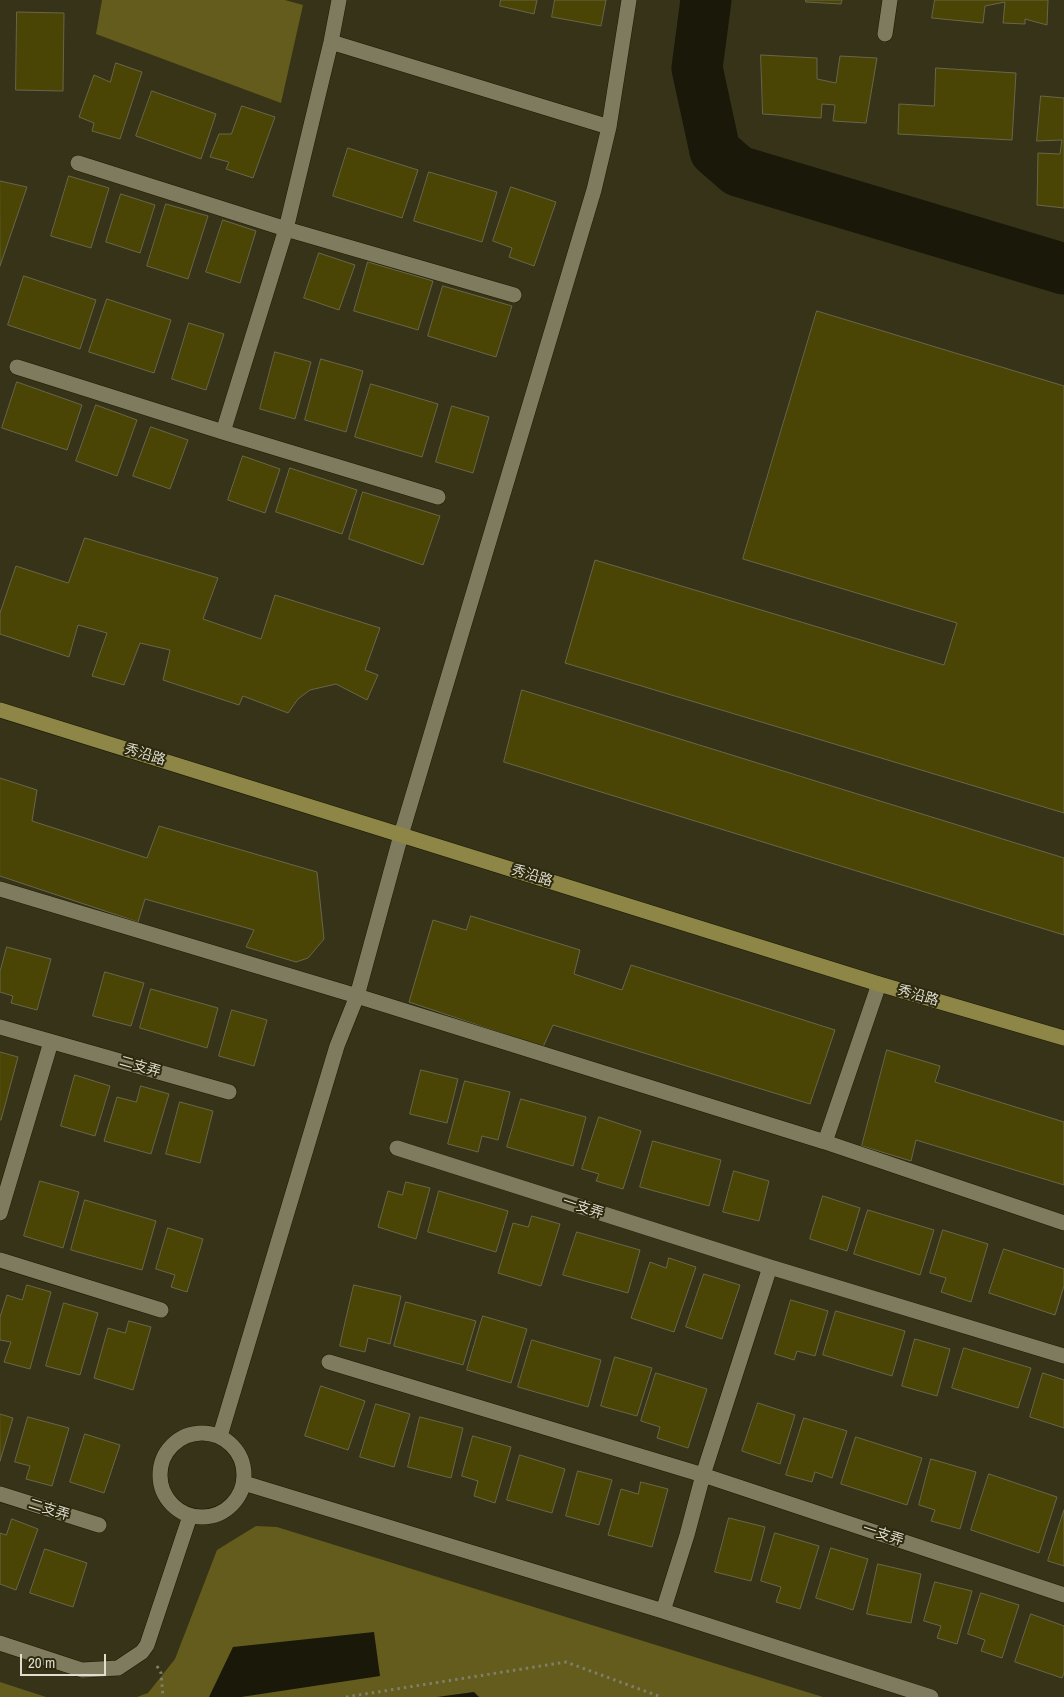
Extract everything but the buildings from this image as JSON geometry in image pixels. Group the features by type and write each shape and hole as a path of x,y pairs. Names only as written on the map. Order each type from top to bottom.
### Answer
{"main road":[{"name":"秀沿路","path":"0,710 879,984 1064,1038"}],"street":[{"path":"223,432 286,229 331,42 338,0"},
{"path":"220,1436 337,1046 356,996 401,835 591,199 609,127 629,0"},
{"path":"885,34 890,0"},
{"path":"331,42 609,127"},
{"path":"78,163 286,229 514,295"},
{"path":"17,367 438,497"},
{"path":"0,889 356,996 825,1142 1064,1223"},
{"path":"825,1142 879,984"},
{"name":"二支弄","path":"0,1027 230,1092"},
{"path":"0,1213 51,1042"},
{"name":"一支弄","path":"397,1148 770,1267 1064,1356"},
{"path":"0,1260 161,1310"},
{"path":"663,1611 703,1475 770,1267"},
{"name":"一支弄","path":"329,1362 703,1475 1064,1595"},
{"path":"200,1432 220,1436 236,1449 244,1465 244,1484 242,1492 234,1504 227,1510 205,1518 190,1516 182,1513 170,1504 161,1488 161,1464 168,1449 185,1436 200,1432"},
{"path":"244,1484 663,1611 931,1697"},
{"name":"二支弄","path":"0,1494 98,1525"},
{"path":"0,1643 82,1670 118,1668 142,1652 147,1645 190,1516"}],"path":[{"path":"142,1652 154,1661 162,1673 163,1697"},
{"path":"346,1697 566,1662 661,1697"}],"shaded area":[{"path":"102,0 285,0 303,5 281,103 96,34"},
{"path":"256,1526 277,1527 823,1697 137,1697 148,1693 175,1659 217,1550"},
{"path":"374,1632 380,1676 241,1697 209,1697 233,1647"},
{"path":"0,1682 46,1697 0,1697"},
{"path":"474,1692 479,1697 437,1697"}],"waterway":[{"path":"706,0 697,68 715,151 738,171 1064,269"}]}
